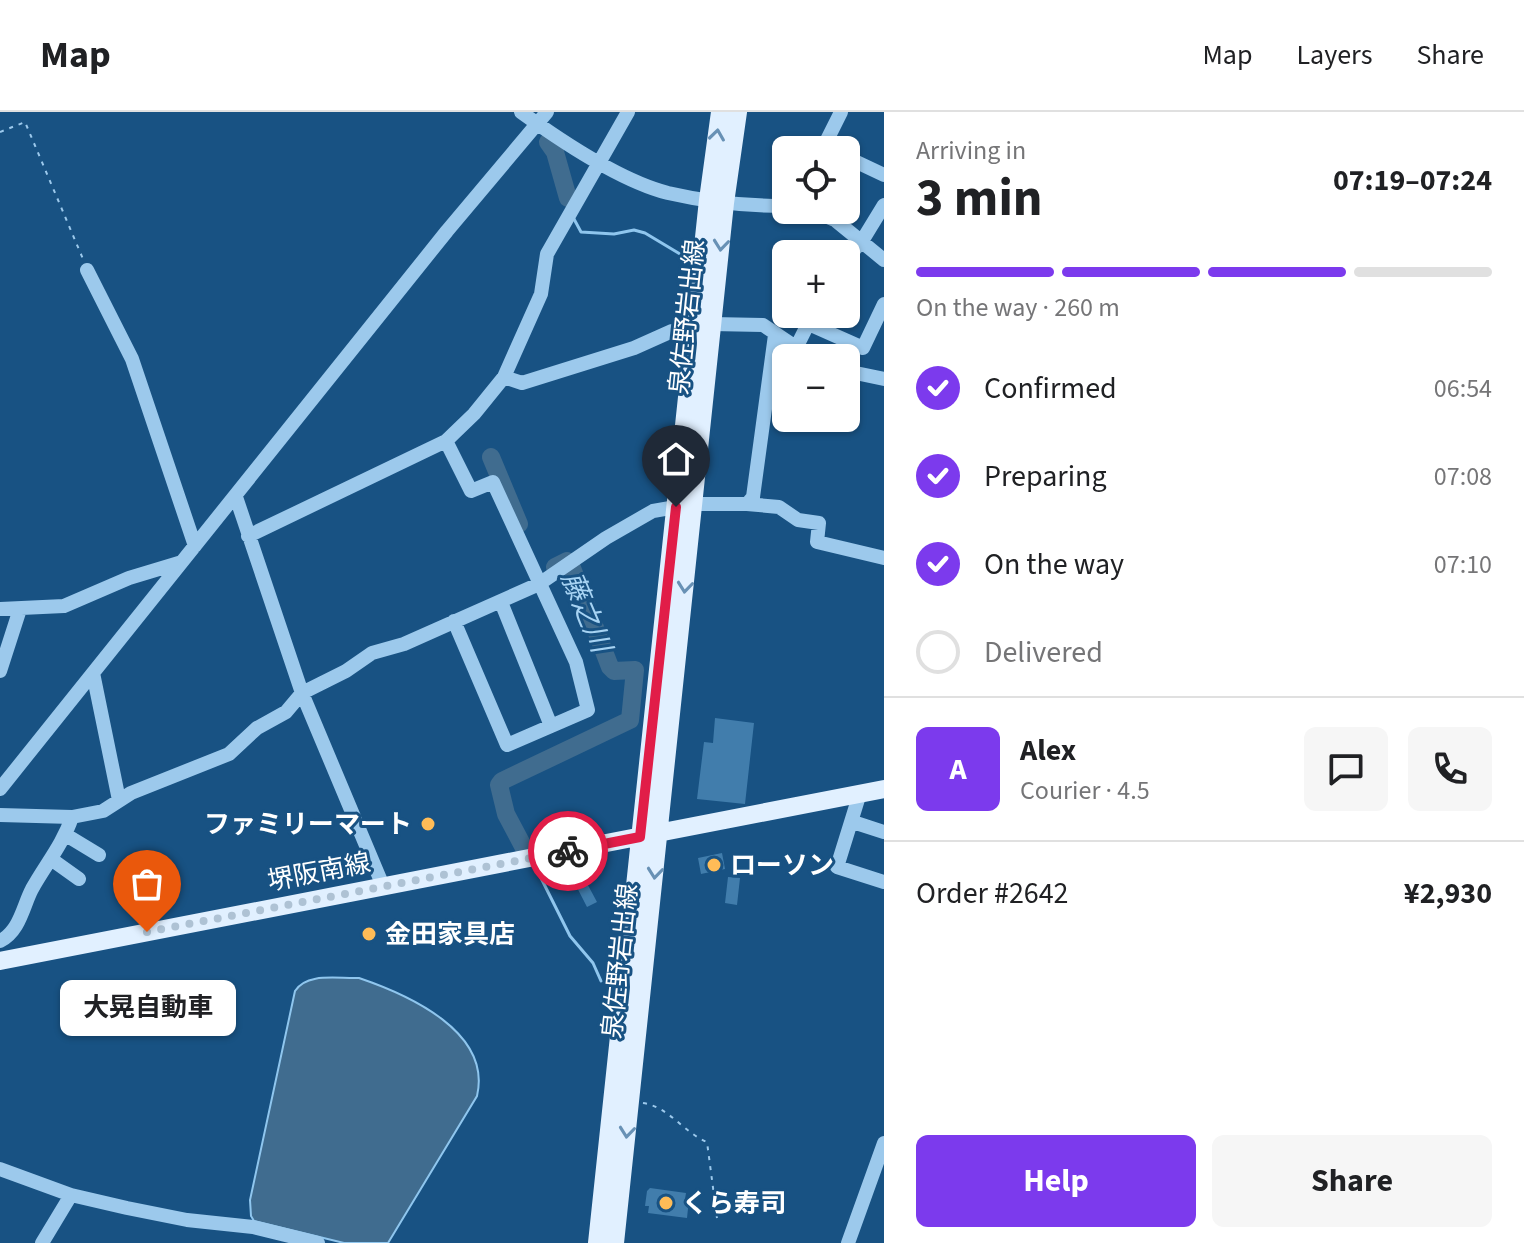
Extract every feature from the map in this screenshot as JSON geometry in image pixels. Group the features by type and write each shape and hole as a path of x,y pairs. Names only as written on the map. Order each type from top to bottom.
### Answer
{"main road":[{"name":"泉佐野岩出線","path":"597,1243 640,837 712,324 720,112"},
{"name":"泉佐野岩出線","path":"615,1243 660,832 685,506 694,332 716,201 738,112"},
{"name":"堺阪南線","path":"0,961 884,789"}],"street":[{"path":"521,112 542,118 600,162 656,189 716,201 772,205"},
{"path":"248,536 446,441 474,414 504,377 541,294 547,254 628,112"},
{"path":"831,136 841,112"},
{"path":"0,789 447,231 542,118"},
{"path":"860,164 884,175"},
{"path":"860,243 883,212"},
{"path":"840,224 884,260"},
{"path":"87,270 132,359 195,546"},
{"path":"827,328 863,348 884,304"},
{"path":"712,324 763,325 790,344"},
{"path":"504,377 522,383 634,348 672,331 694,332"},
{"path":"747,504 753,497 775,335"},
{"path":"860,374 884,379"},
{"path":"446,441 471,491 493,482 576,662 588,710 507,745 454,621"},
{"path":"236,497 302,693 383,886"},
{"path":"0,815 72,817 103,811 119,800 229,754 257,728 286,712 302,693 346,671 372,653 404,644 539,584 606,538 653,511 685,506 747,504 779,507 798,520 819,523 817,542 884,558"},
{"path":"0,609 64,606 129,578 182,562"},
{"path":"501,602 551,726"},
{"path":"0,671 20,609"},
{"path":"93,673 119,800"},
{"path":"860,793 837,867 884,882"},
{"path":"0,941 6,938 26,909 31,892 66,835 72,817"},
{"path":"853,822 884,832"},
{"path":"66,835 99,855"},
{"path":"51,859 79,879"},
{"path":"848,1243 881,1165 884,1143"},
{"path":"0,1169 71,1195 187,1220 253,1227 318,1243"},
{"path":"42,1243 71,1195"}],"path":[{"path":"0,132 25,122 87,270"},
{"path":"630,1101 656,1105 696,1138 707,1142 717,1218"}],"water":[{"path":"359,978 401,995 442,1019 472,1053 478,1073 477,1096 388,1243 344,1243 254,1221 251,1216 250,1200 295,991 300,985 315,979"}],"building":[{"path":"715,718 754,723 745,804 697,799 704,742 713,743"},
{"path":"722,853 725,869 701,874 698,858"},
{"path":"576,863 597,902 587,907 567,868"},
{"path":"728,877 740,878 737,905 725,903"},
{"path":"650,1188 686,1193 685,1199 689,1199 687,1218 648,1213 649,1206 645,1206"}],"waterway":[{"name":"藤之川","path":"548,142 555,152 568,198"},
{"path":"574,219 581,232 614,234 634,230 645,233 680,254"},
{"name":"藤之川","path":"491,457 519,524"},
{"name":"藤之川","path":"524,848 506,814 499,785 502,781 630,720 635,670 614,671 610,667 572,568 567,561 555,567"},
{"name":"藤之川","path":"536,868 570,936 593,963 601,981"}],"way so far":[{"path":"147,932 568,851"}],"place":[{"name":"ファミリーマート","path":"428,824"},
{"name":"ローソン","path":"714,865"},
{"name":"大晃自動車","path":"147,932"},
{"name":"金田家具店","path":"369,934"},
{"name":"くら寿司","path":"666,1203"}],"route":[{"path":"568,851 640,837 676,507"}]}
